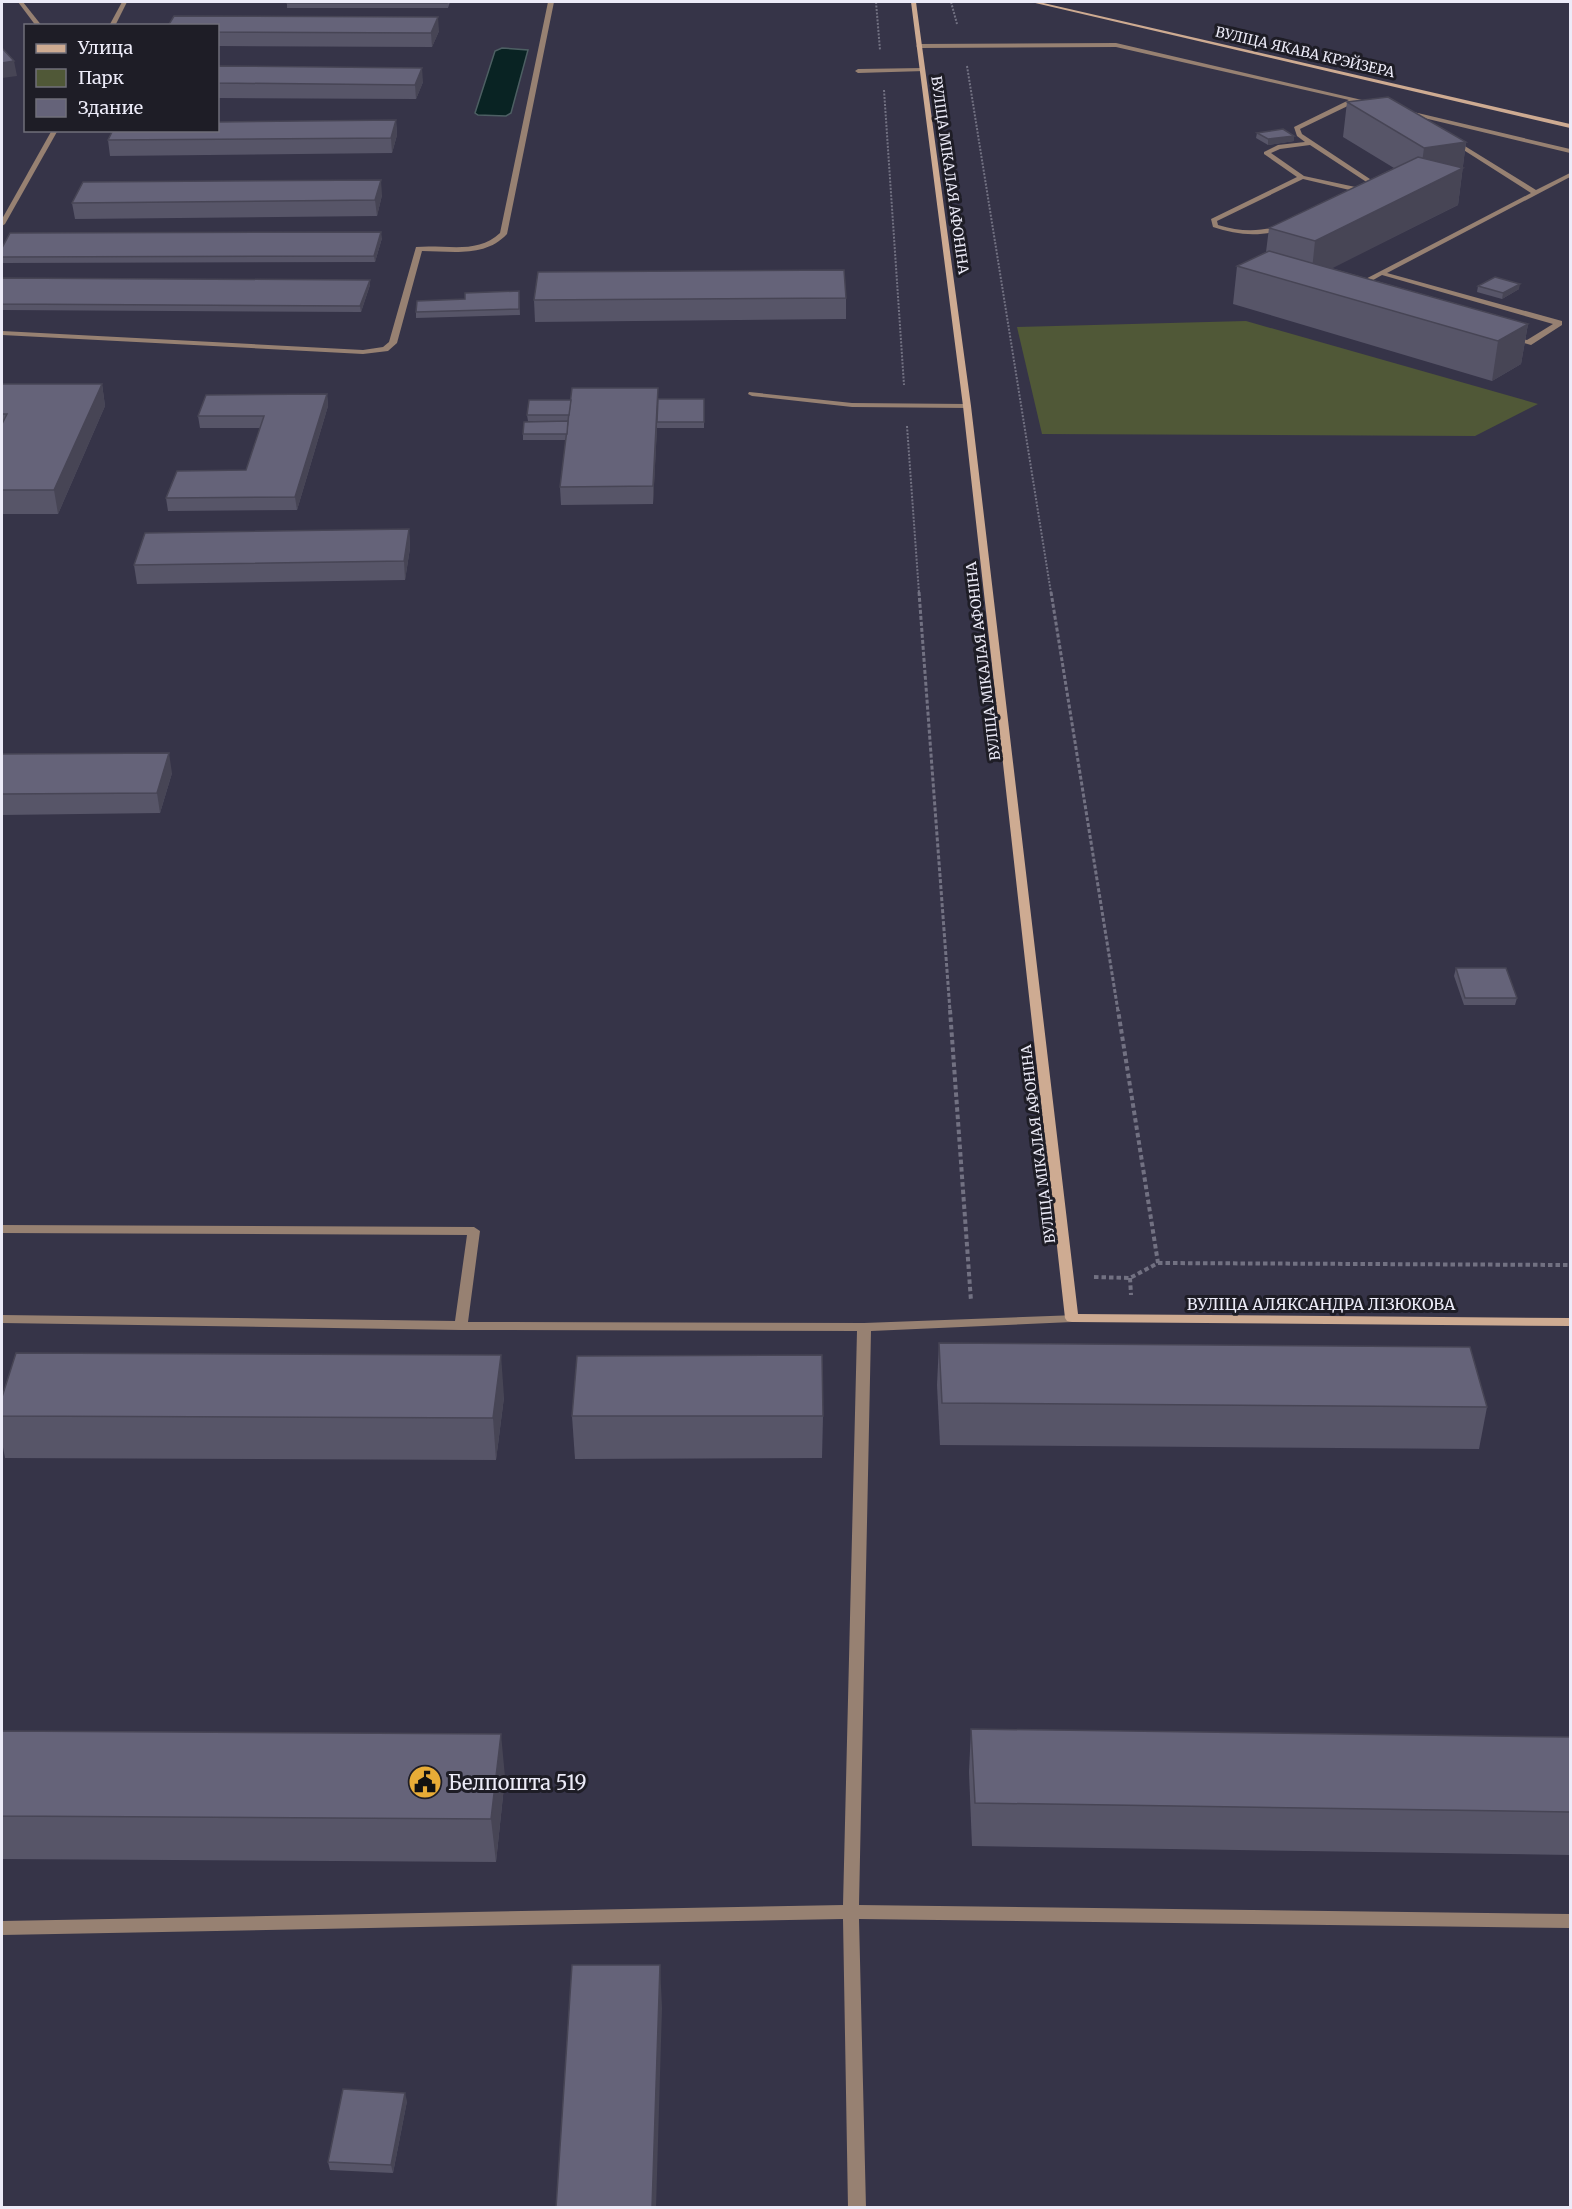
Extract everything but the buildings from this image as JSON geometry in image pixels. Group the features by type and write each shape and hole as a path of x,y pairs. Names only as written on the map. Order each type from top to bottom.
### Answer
{"street":[{"name":"ВУЛІЦА МІКАЛАЯ АФОНІНА","path":"913,2 968,406 1072,1318"},
{"name":"ВУЛІЦА ЯКАВА КРЭЙЗЕРА","path":"1034,2 1570,126"},
{"name":"ВУЛІЦА АЛЯКСАНДРА ЛІЗЮКОВА","path":"1072,1318 1570,1322"}],"lane":[{"path":"20,2 37,24"},
{"path":"113,24 124,2"},
{"path":"2,333 363,352 385,349 393,342 419,249 476,248 497,242 503,234 551,2"},
{"path":"920,46 1126,47 1386,107"},
{"path":"858,70 923,70"},
{"path":"1348,195 1373,183 1299,135 1296,128 1355,100"},
{"path":"1396,110 1570,151"},
{"path":"1406,112 1426,124"},
{"path":"2,224 54,132"},
{"path":"1446,137 1536,193"},
{"path":"1311,143 1278,147 1266,153 1302,177 1358,190"},
{"path":"1344,291 1570,175"},
{"path":"1286,225 1276,230 1244,233 1215,226 1213,220 1302,177"},
{"path":"1381,273 1558,323 1528,343 1505,337"},
{"path":"752,394 852,405 968,406"},
{"path":"2,1229 474,1231 461,1326"},
{"path":"2,1319 461,1326 864,1327 1072,1318"},
{"path":"857,2208 850,1912 864,1327"},
{"path":"2,1928 850,1912 1570,1921"}],"path":[{"path":"876,2 973,1322"},
{"path":"951,2 964,46 1158,1263"},
{"path":"1067,1275 1130,1278 1158,1263 1570,1265"}],"green space":[{"path":"1246,321 1538,404 1475,436 1042,434 1017,327"}],"shaded area":[{"path":"502,48 528,50 511,113 506,116 478,115 475,113 495,51"}],"place":[{"name":"Белпошта 519","path":"425,1782"}]}
